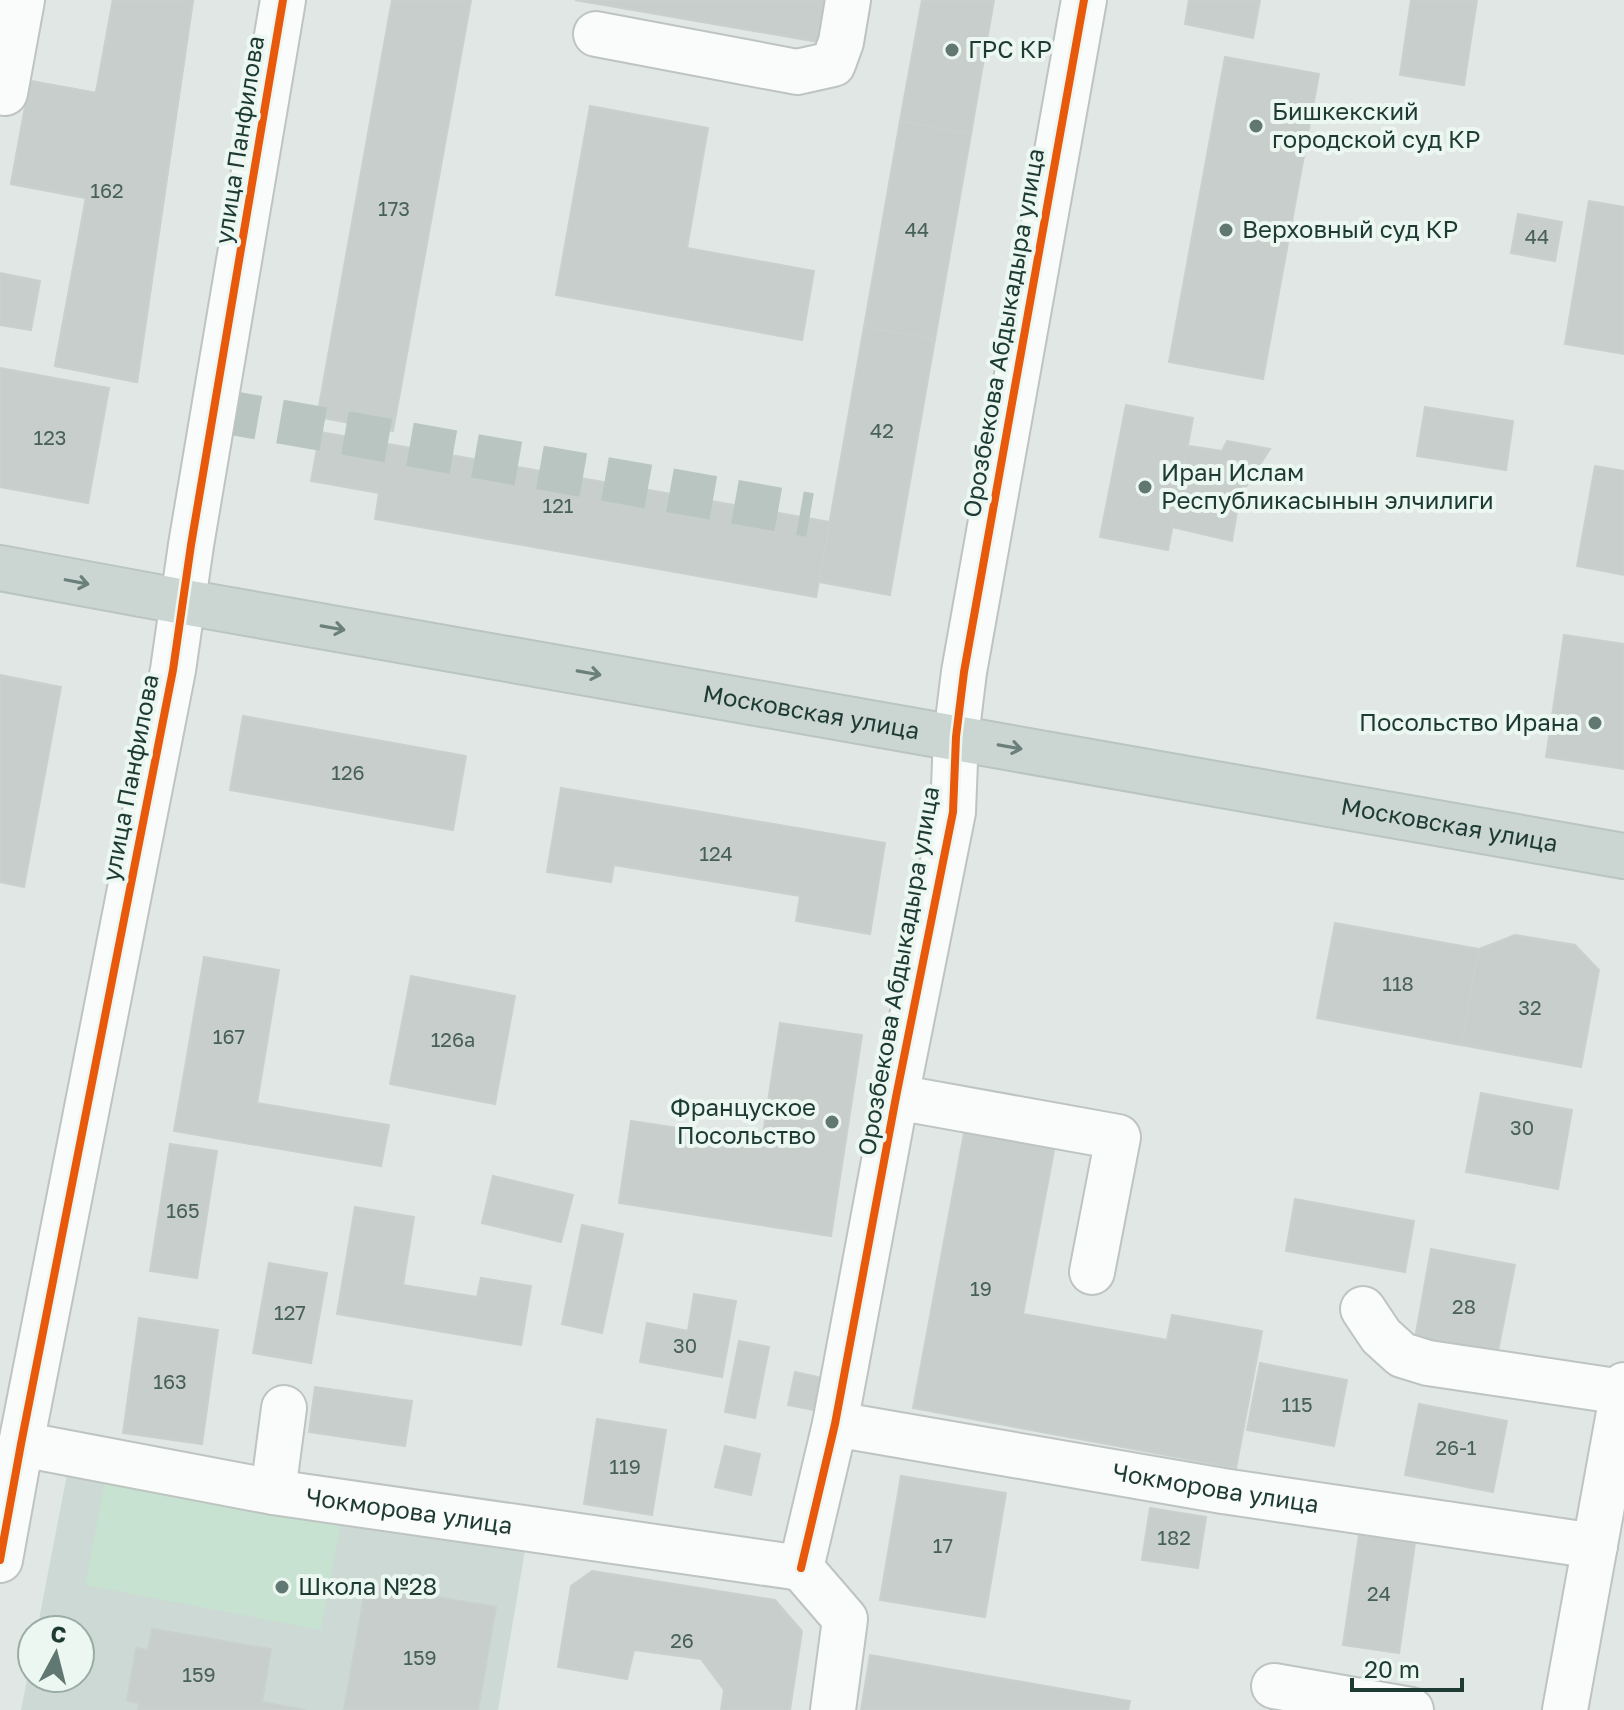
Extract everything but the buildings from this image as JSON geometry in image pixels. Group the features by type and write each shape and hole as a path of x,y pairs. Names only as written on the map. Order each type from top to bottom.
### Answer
{"main road":[{"name":"Московская улица","path":"0,568 1624,856"}],"street":[{"path":"5,93 22,0"},
{"name":"улица Панфилова","path":"0,1560 173,670 191,545 283,0"},
{"path":"596,34 797,72 833,64 841,42 848,0"},
{"name":"Орозбекова Абдыкадыра улица","path":"801,1568 835,1424 953,812 956,737 964,672 1084,0"},
{"path":"896,1097 1118,1137 1092,1272"},
{"path":"1363,1309 1381,1336 1402,1355 1428,1363 1623,1388 1565,1710"},
{"path":"273,1492 284,1408"},
{"name":"Чокморова улица","path":"835,1424 1252,1495 1595,1546"},
{"name":"Чокморова улица","path":"21,1444 273,1492 801,1568"},
{"path":"801,1568 845,1619 833,1710"},
{"path":"1274,1686 1411,1710"}],"shaded area":[{"name":"Школа №28","path":"69,1464 526,1544 498,1710 21,1710 24,1694 96,1694 96,1614 40,1614"}],"green space":[{"path":"105,1480 341,1524 321,1630 85,1585"}],"tunnel":[{"path":"215,410 810,515"}],"cycle path":[{"path":"0,1560 173,670 191,545 283,0"},
{"path":"801,1568 835,1424 953,812 956,737 964,672 1084,0"}],"place":[{"name":"ГРС КР","path":"952,50"},
{"name":"Бишкекский городской суд КР","path":"1256,126"},
{"name":"Верховный суд КР","path":"1226,230"},
{"name":"Иран Ислам Республикасынын элчилиги","path":"1145,487"},
{"name":"Посольство Ирана","path":"1595,723"},
{"name":"Француское Посольство","path":"832,1122"},
{"name":"Школа №28","path":"282,1587"}]}
